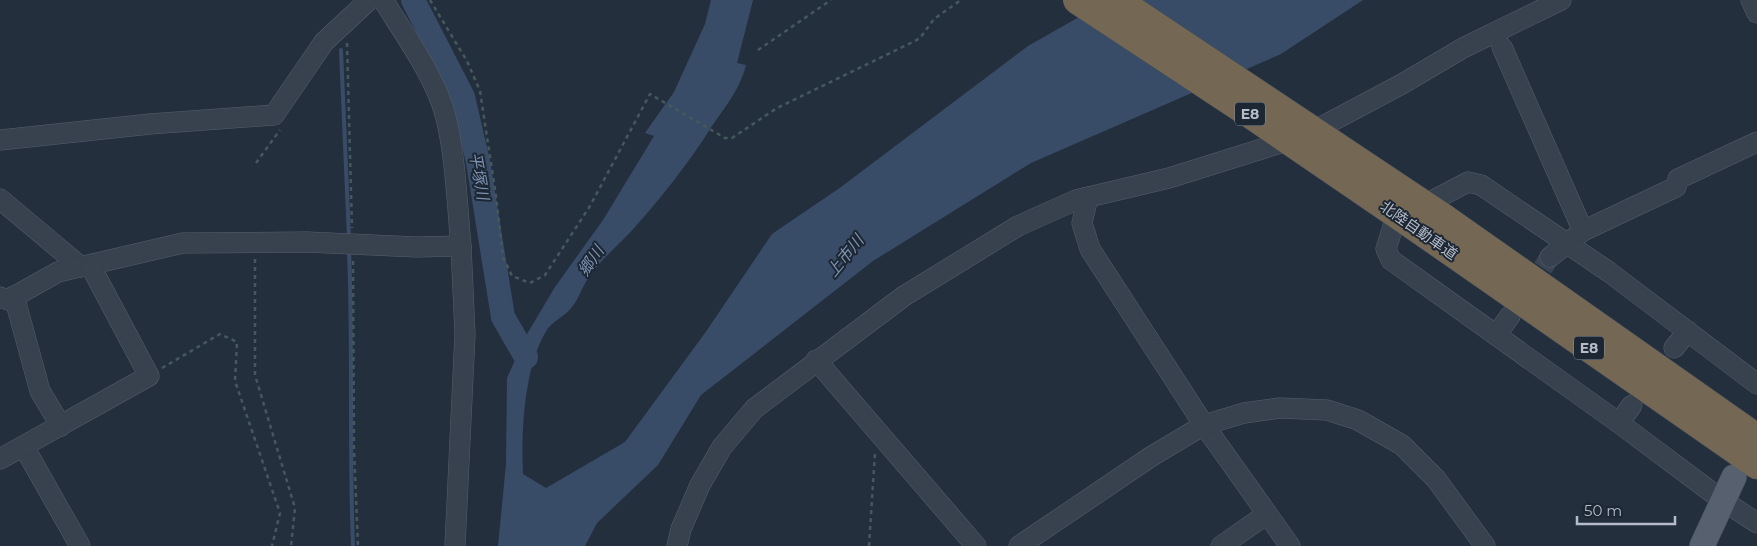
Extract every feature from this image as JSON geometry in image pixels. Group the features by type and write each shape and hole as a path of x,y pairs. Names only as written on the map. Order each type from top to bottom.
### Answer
{"highway":[{"name":"北陸自動車道","path":"1077,0 1258,120 1432,225 1757,438"},
{"name":"北陸自動車道","path":"1117,0 1432,225 1746,471"}],"main road":[{"path":"1702,546 1722,500 1746,471"}],"street":[{"path":"0,140 150,124 274,115 324,42 368,0"},
{"path":"383,0 426,70 441,101 449,134 461,246 465,334 455,546"},
{"path":"677,546 681,529 700,485 722,447 754,409 816,360 904,296 1018,226 1076,200 1168,178 1306,135 1402,84 1463,48 1561,0"},
{"path":"1751,0 1757,13"},
{"path":"1502,47 1583,231"},
{"path":"1550,258 1583,231 1676,187 1678,179 1757,142"},
{"path":"1757,384 1609,272 1481,185 1468,182 1395,220 1386,249 1391,260 1620,423 1722,500 1757,523"},
{"path":"1088,197 1082,223 1090,249 1204,425 1290,546"},
{"path":"0,199 86,266 149,376 0,459"},
{"path":"60,426 40,390 7,297 58,272 182,243 254,242 461,246"},
{"path":"1496,335 1510,316"},
{"path":"1674,348 1688,332"},
{"path":"816,360 976,546"},
{"path":"1620,423 1632,405"},
{"path":"1020,546 1152,456 1204,425 1244,413 1280,408 1327,410 1358,420 1402,445 1436,479 1485,546"},
{"path":"24,447 80,546"},
{"path":"1221,546 1267,514"}],"path":[{"path":"430,0 467,61 480,92 496,196 503,258 512,276 530,283 545,275 590,206 650,94 726,138 732,138 777,108 914,42 920,38 934,19 961,0"},
{"path":"758,50 832,0"},
{"path":"347,39 353,244 354,449 358,546"},
{"path":"254,242 255,375 295,508 291,546"},
{"path":"149,376 220,334 237,342 235,381 280,513 272,546"},
{"path":"869,546 877,431"}],"water":[{"path":"711,0 753,0 737,63 746,65 743,75 729,101 673,182 635,227 594,270 569,310 551,325 545,333 532,365 525,402 523,474 546,488 625,442 705,333 772,234 841,187 1028,46 1109,0 1363,0 1281,54 1031,163 873,261 701,395 658,465 597,523 585,546 498,546 506,464 507,378 527,334 555,287 603,220 654,136 645,133 674,92 705,24"}],"waterway":[{"name":"平塚川","path":"413,0 463,97 478,162 503,317 526,357"},
{"path":"341,50 349,238"},
{"path":"349,250 353,546"}],"tunnel":[{"path":"1526,293 1550,257"}],"water label":[{"name":"上市川","path":"845,256"},
{"name":"郷川","path":"591,261"}]}
